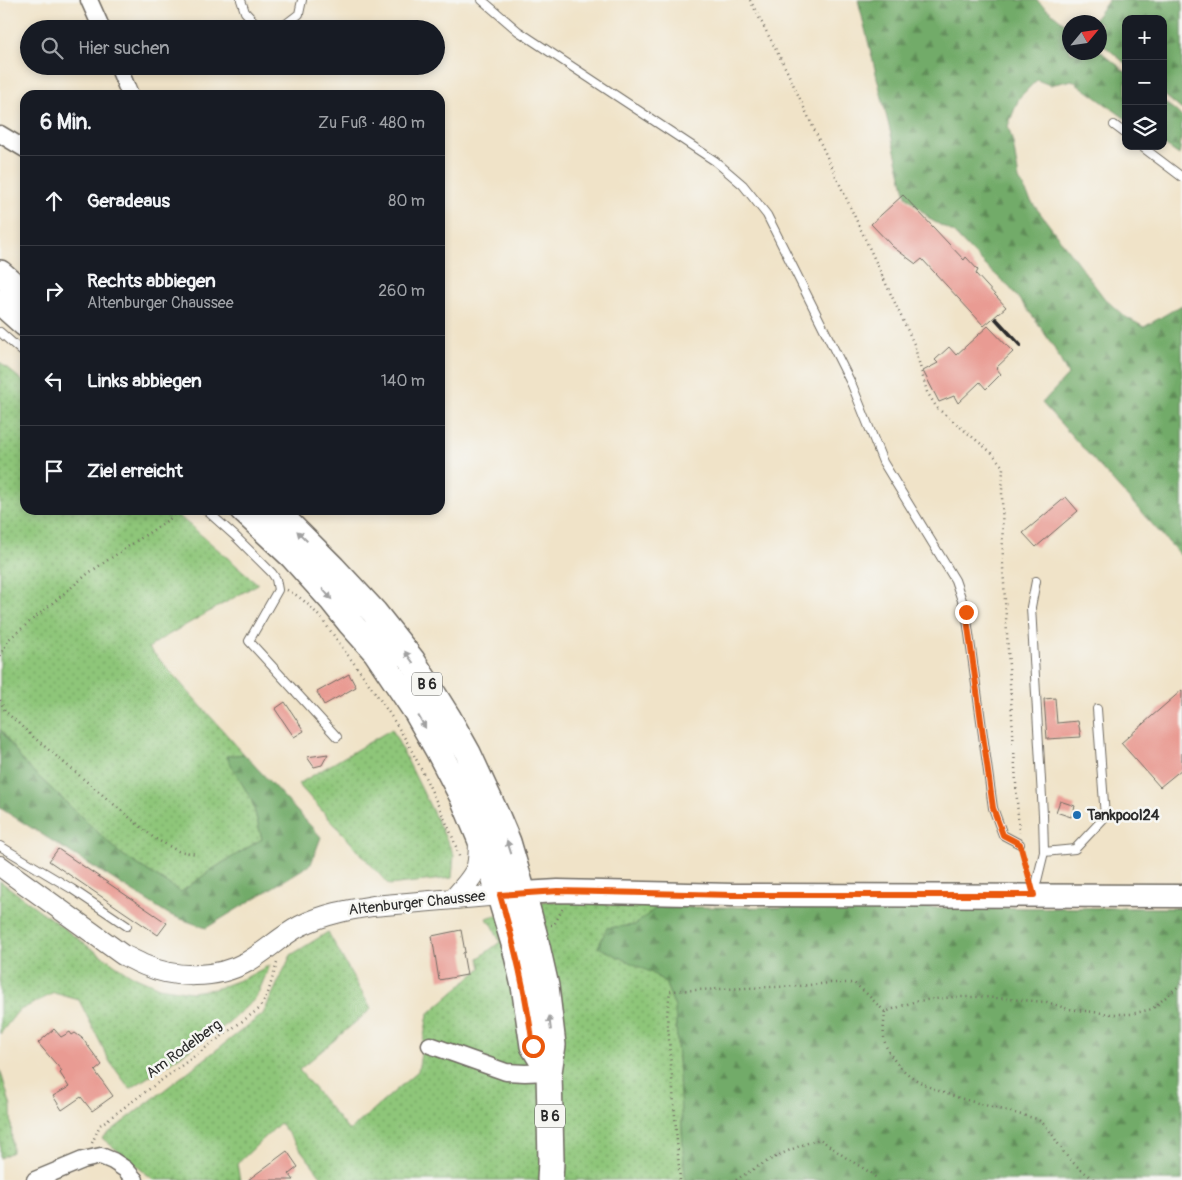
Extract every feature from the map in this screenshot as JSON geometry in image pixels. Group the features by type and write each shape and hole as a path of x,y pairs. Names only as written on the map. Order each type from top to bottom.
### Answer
{"main road":[{"path":"0,273 20,291"},
{"path":"0,302 20,320"},
{"name":"B 6","path":"248,515 310,576 376,652 412,705 438,750 463,798 490,863 512,894 534,933 546,986 553,1045 549,1072 550,1180"},
{"name":"B 6","path":"280,515 374,612 412,660 449,719 484,786 508,842 512,894"},
{"name":"Altenburger Chaussee","path":"512,894 571,891 732,895 1182,896"}],"street":[{"path":"89,0 98,20"},
{"path":"122,75 128,90"},
{"path":"0,134 20,146"},
{"name":"B 6","path":"454,898 477,867 480,836"},
{"name":"Altenburger Chaussee","path":"0,866 123,955 145,966 184,975 215,974 246,963 298,927 331,914 353,909 512,894"},
{"path":"430,1045 506,1072 549,1072"},
{"path":"35,1180 83,1160 101,1156 113,1161 135,1180"}],"lane":[{"path":"240,0 245,12 253,20"},
{"path":"291,20 299,14 302,0"},
{"path":"482,0 518,31 715,161 743,185 767,215 852,384 883,462 955,580 966,612 993,808 1003,835 1020,844"},
{"path":"1114,125 1122,131"},
{"path":"1146,150 1182,177"},
{"path":"0,332 20,350"},
{"path":"212,515 276,578 278,590 250,641 336,737"},
{"path":"1034,895 1044,852 1031,607 1036,581"},
{"path":"1044,852 1076,849 1105,817 1097,709"},
{"path":"0,846 72,889 127,926"}],"path":[{"path":"750,0 787,71 914,344 927,392 937,408 992,452 1003,467 1003,567 1020,844 1034,895"},
{"path":"0,656 9,639 90,572 176,515"},
{"path":"278,590 287,590 304,600 377,696 407,742 421,769 456,844 461,864 473,874"},
{"path":"0,700 5,711 31,735 154,838 178,851 196,854"},
{"name":"Am Rodelberg","path":"83,1160 100,1125 258,1009 268,992 277,963 268,948"},
{"path":"680,1180 667,1014 670,992 831,983 854,983 885,1012 884,1037 886,1045 901,1068 913,1078 942,1094 1037,1119 1044,1124 1076,1167 1095,1180"},
{"path":"885,1012 916,1002 954,997 983,997 1047,1002 1068,1009 1111,1014 1131,1014 1152,1009 1182,983"},
{"path":"736,1180 779,1155 803,1144 820,1139 871,1173 878,1180"}],"green space":[{"path":"858,0 1036,0 1062,21 1062,60 1107,60 1107,57 1122,69 1122,116 1072,80 1050,85 1037,80 1019,98 1008,126 1019,179 1031,201 1105,299 1124,316 1144,327 1182,305 1182,557 1042,403 1068,375 1053,346 1035,319 1010,288 953,232 931,220 906,196"},
{"path":"1182,0 1182,110 1167,97 1167,15 1122,15 1122,61 1107,48 1107,15 1097,15 1108,1"},
{"path":"1167,105 1182,118 1179,155 1167,147"},
{"path":"0,362 20,379 20,515 178,515 258,584 161,639 149,648 244,754 227,756 252,801 262,839 211,870 181,892 121,854 24,763 0,729"},
{"path":"0,729 24,763 121,854 181,892 211,870 262,839 252,801 226,756 244,754 321,837 311,864 206,928 170,915 0,808"},
{"path":"392,729 454,855 452,878 389,885 298,784"},
{"path":"0,881 129,974 159,987 191,992 215,989 245,978 270,965 256,998 222,1028 130,1089 110,1062 79,1000 54,993 18,1011 0,1034"},
{"path":"546,901 657,907 635,925 607,928 652,973 665,982 675,1007 685,1180 324,1180 280,1123 237,1164 240,1180 154,1180 102,1138 263,1014 291,955 328,932 371,1009 299,1070 349,1131 418,1071 428,1014 481,968 479,958 500,942 493,926 486,918"},
{"path":"657,907 1182,908 1182,1180 685,1180 675,1007 665,982 652,973 598,947 607,928 635,925"},
{"path":"0,1069 11,1107 12,1152 0,1158"}],"building":[{"path":"903,195 964,260 966,257 978,270 976,274 1006,307 984,326 922,259 916,264 893,247 871,224"},
{"path":"988,326 1013,352 996,368 1001,374 986,389 980,382 958,403 954,396 939,402 923,371 938,363 935,360 949,347 956,355"},
{"path":"1066,497 1078,511 1036,547 1023,533"},
{"path":"349,674 356,687 324,705 317,692"},
{"path":"1182,690 1182,769 1160,787 1121,743"},
{"path":"1055,698 1057,723 1078,721 1081,737 1047,739 1044,699"},
{"path":"285,702 304,731 294,737 275,709"},
{"path":"328,754 322,765 314,767 307,757"},
{"path":"1060,801 1075,806 1071,817 1056,812"},
{"path":"58,849 167,923 158,935 49,861"},
{"path":"461,930 467,975 439,980 432,936"},
{"path":"54,1029 61,1037 70,1032 72,1035 75,1033 82,1038 102,1065 95,1071 113,1096 92,1111 81,1097 62,1110 53,1096 69,1087 60,1073 62,1071 38,1043"},
{"path":"287,1151 298,1167 289,1174 294,1180 248,1180"}],"railway":[{"path":"996,319 1020,345"}],"place":[{"name":"Tankpool24","path":"1077,815"}],"route":[{"path":"533,1046 520,967 500,895 558,891 732,895 1034,895 1020,844 1003,835 993,808 966,612"}]}
